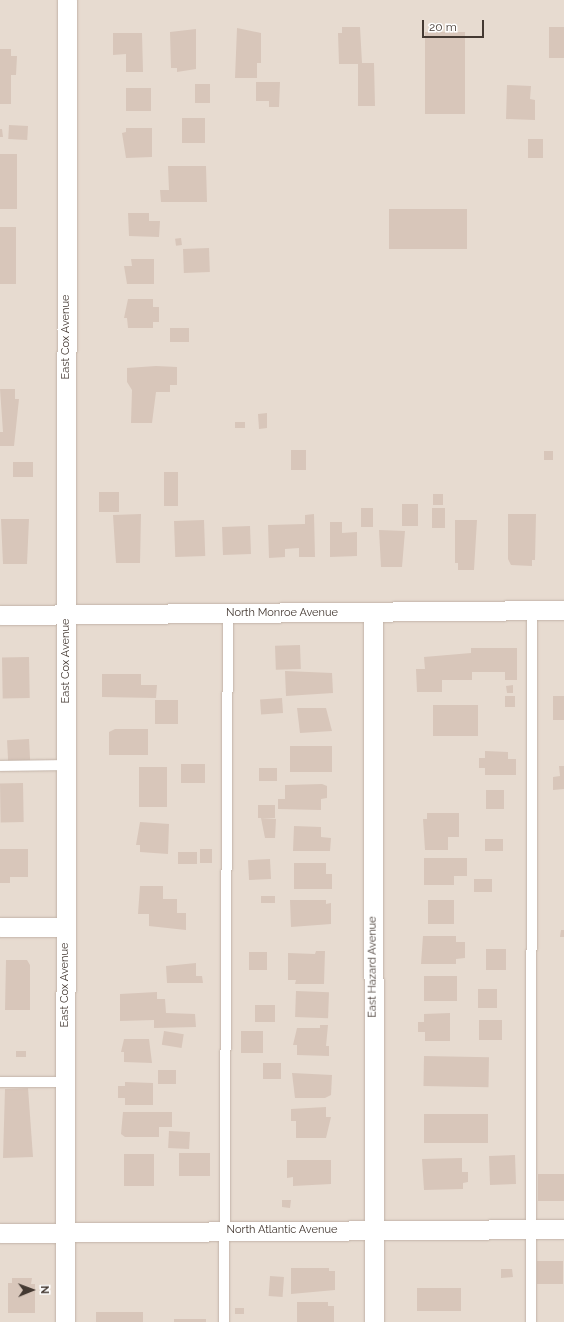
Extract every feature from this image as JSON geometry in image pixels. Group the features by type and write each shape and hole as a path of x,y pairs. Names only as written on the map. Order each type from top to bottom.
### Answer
{"street":[{"name":"East Cox Avenue","path":"65,1322 67,0"},
{"name":"North Monroe Avenue","path":"0,615 564,610"},
{"name":"East Hazard Avenue","path":"373,612 374,1322"},
{"path":"0,927 65,927"},
{"name":"North Atlantic Avenue","path":"0,1233 66,1234 224,1231 564,1229"}],"lane":[{"path":"531,1322 532,610"},
{"path":"224,1322 228,613"},
{"path":"0,766 65,765"},
{"path":"0,1082 65,1082"}],"shaded area":[{"path":"0,0 564,0 564,1322 0,1322"}],"building":[{"path":"342,27 360,27 362,63 374,63 375,106 358,106 358,64 339,64 338,33 342,33"},
{"path":"549,27 564,27 564,58 549,58"},
{"path":"237,28 261,33 261,63 257,63 257,78 235,78"},
{"path":"196,29 196,69 177,72 177,68 171,68 170,32"},
{"path":"425,32 465,32 465,114 425,114"},
{"path":"113,33 142,33 143,72 126,72 126,54 113,55"},
{"path":"0,49 11,49 11,56 17,56 16,75 11,75 11,104 0,104"},
{"path":"256,82 280,82 279,107 269,107 269,101 256,101"},
{"path":"195,84 210,84 210,103 195,103"},
{"path":"507,85 531,86 530,99 535,100 535,120 506,119"},
{"path":"126,88 151,88 151,111 126,111"},
{"path":"182,118 205,118 205,143 182,143"},
{"path":"9,125 28,126 27,140 8,139"},
{"path":"126,128 152,128 152,157 126,158 122,133 126,132"},
{"path":"0,129 2,129 3,137 0,137"},
{"path":"528,139 543,139 543,158 528,158"},
{"path":"0,154 17,154 17,209 0,209"},
{"path":"168,166 206,166 207,202 161,202 160,190 169,190"},
{"path":"389,209 467,209 467,249 389,249"},
{"path":"128,213 149,213 149,221 160,221 159,237 129,236"},
{"path":"0,227 16,227 16,284 0,284"},
{"path":"181,238 182,245 176,246 175,239"},
{"path":"209,248 210,272 184,273 183,249"},
{"path":"131,259 154,259 154,284 127,284 124,266 132,266"},
{"path":"128,299 153,299 153,307 159,307 159,322 153,322 153,328 128,328 127,318 124,318"},
{"path":"170,328 189,328 189,342 170,342"},
{"path":"156,366 177,367 177,385 170,385 170,392 156,392 152,423 131,423 132,390 127,382 127,368"},
{"path":"0,389 15,389 15,399 19,399 14,446 0,446 0,432 3,432"},
{"path":"267,413 267,428 259,429 258,414"},
{"path":"235,422 245,422 245,428 235,428"},
{"path":"291,450 306,450 306,470 291,470"},
{"path":"544,451 553,451 553,460 544,460"},
{"path":"13,462 33,462 33,477 13,477"},
{"path":"164,472 178,472 178,506 164,506"},
{"path":"99,492 119,492 119,512 99,512"},
{"path":"433,494 443,494 443,505 433,505"},
{"path":"402,504 418,504 418,526 402,526"},
{"path":"361,508 373,508 373,527 361,527"},
{"path":"432,508 445,508 445,528 432,528"},
{"path":"141,514 140,563 116,563 113,515"},
{"path":"314,514 315,557 299,557 299,548 285,549 285,557 269,558 268,525 305,524 305,515"},
{"path":"508,514 536,514 535,560 532,560 532,566 511,565 508,559"},
{"path":"1,519 29,519 27,564 3,564"},
{"path":"204,520 205,556 175,557 174,521"},
{"path":"455,520 477,520 474,570 458,570 458,563 455,563"},
{"path":"330,522 342,522 342,533 357,532 357,556 330,557"},
{"path":"250,526 251,554 223,555 222,527"},
{"path":"379,530 405,531 402,567 381,567"},
{"path":"300,645 301,669 276,670 275,646"},
{"path":"471,648 517,648 517,680 505,680 505,672 472,672 472,680 442,680 442,692 417,692 416,669 425,669 424,657 471,653"},
{"path":"2,657 29,657 30,698 3,698"},
{"path":"285,671 332,673 333,693 286,696"},
{"path":"102,674 141,674 141,685 157,685 156,698 102,697"},
{"path":"513,685 513,693 507,693 506,686"},
{"path":"505,696 515,696 515,707 505,707"},
{"path":"553,696 564,696 564,720 553,720"},
{"path":"282,698 283,713 261,714 260,700"},
{"path":"155,700 178,700 178,724 155,724"},
{"path":"433,705 478,705 478,736 433,736"},
{"path":"297,708 326,708 332,731 300,733"},
{"path":"115,729 148,729 148,755 109,755 109,732"},
{"path":"29,739 30,760 8,761 7,740"},
{"path":"290,746 332,746 332,772 290,772"},
{"path":"485,751 508,752 508,759 516,759 516,775 485,775 485,768 479,768 479,758 485,758"},
{"path":"181,764 205,764 205,783 181,783"},
{"path":"559,766 564,766 564,789 553,790 553,777 560,776"},
{"path":"139,767 167,767 167,807 139,807"},
{"path":"259,768 277,768 277,781 259,781"},
{"path":"0,783 23,783 24,822 1,822"},
{"path":"322,784 327,786 327,798 321,799 321,810 278,809 278,799 285,799 285,785"},
{"path":"486,790 504,790 504,809 486,809"},
{"path":"258,805 275,805 275,818 258,818"},
{"path":"427,813 459,813 459,837 448,837 448,850 425,850 423,819 427,819"},
{"path":"261,818 276,819 275,838 265,838"},
{"path":"140,822 169,824 168,854 140,852 140,845 136,845"},
{"path":"294,826 321,827 321,837 331,838 330,851 293,851"},
{"path":"485,839 503,839 503,851 485,851"},
{"path":"0,849 28,849 28,877 10,877 10,883 0,883"},
{"path":"200,849 212,849 212,863 200,863"},
{"path":"178,852 197,852 197,864 178,864"},
{"path":"424,858 467,858 467,876 454,876 454,885 424,885"},
{"path":"270,859 271,879 249,880 248,860"},
{"path":"294,863 326,863 326,874 332,874 332,889 294,889"},
{"path":"474,879 492,879 492,892 474,892"},
{"path":"140,886 163,886 163,899 177,899 177,913 186,913 186,930 149,926 149,914 138,914"},
{"path":"261,896 275,896 275,903 261,903"},
{"path":"290,900 326,900 326,904 331,903 331,924 291,927"},
{"path":"428,900 454,900 454,924 428,924"},
{"path":"561,930 564,930 564,937 560,937"},
{"path":"423,936 456,936 456,942 465,942 465,958 456,959 456,964 421,964"},
{"path":"486,949 506,949 506,970 486,970"},
{"path":"316,951 325,951 324,984 295,984 296,980 288,980 288,953 315,954"},
{"path":"249,952 267,952 267,970 249,970"},
{"path":"6,960 27,960 30,965 30,1010 5,1010"},
{"path":"196,963 196,976 202,976 203,983 167,983 166,966"},
{"path":"424,976 457,976 457,1001 424,1001"},
{"path":"478,989 497,989 497,1008 478,1008"},
{"path":"296,991 329,992 328,1018 295,1017"},
{"path":"157,992 157,999 165,999 166,1013 195,1014 196,1027 154,1028 154,1020 120,1021 120,994"},
{"path":"255,1005 275,1005 275,1022 255,1022"},
{"path":"450,1013 450,1041 425,1041 425,1032 418,1032 418,1022 424,1022 424,1014"},
{"path":"479,1020 502,1020 502,1040 479,1040"},
{"path":"320,1025 328,1025 326,1046 329,1046 329,1056 297,1055 297,1045 293,1045 297,1028 320,1028"},
{"path":"164,1031 184,1034 182,1048 162,1045"},
{"path":"241,1031 263,1031 263,1053 241,1053"},
{"path":"124,1039 149,1039 152,1063 124,1062 124,1052 121,1052"},
{"path":"16,1051 26,1051 26,1057 16,1057"},
{"path":"424,1056 489,1057 488,1087 423,1086"},
{"path":"263,1063 281,1063 281,1079 263,1079"},
{"path":"158,1070 176,1070 176,1084 158,1084"},
{"path":"292,1073 332,1075 331,1095 325,1098 295,1098"},
{"path":"125,1082 153,1083 153,1105 125,1105 125,1098 118,1098 118,1086 125,1086"},
{"path":"28,1088 33,1157 3,1158 5,1089"},
{"path":"326,1107 326,1117 331,1117 326,1138 296,1138 296,1121 291,1121 291,1109"},
{"path":"123,1112 172,1112 172,1127 159,1127 159,1137 125,1137 121,1134"},
{"path":"424,1114 488,1114 488,1143 424,1143"},
{"path":"169,1131 190,1132 189,1149 168,1148"},
{"path":"179,1153 210,1153 210,1176 179,1176"},
{"path":"124,1154 154,1154 154,1186 124,1186"},
{"path":"515,1155 516,1184 490,1185 489,1156"},
{"path":"462,1158 462,1172 468,1172 468,1182 463,1183 463,1189 424,1190 422,1159"},
{"path":"287,1160 331,1160 331,1184 293,1186 293,1177 287,1178"},
{"path":"538,1174 564,1174 564,1201 538,1201"},
{"path":"282,1200 291,1200 290,1208 282,1207"},
{"path":"537,1261 563,1261 563,1284 537,1284"},
{"path":"291,1268 329,1268 329,1271 335,1271 335,1290 291,1294"},
{"path":"501,1269 512,1269 513,1277 501,1278"},
{"path":"270,1276 284,1277 283,1297 269,1296"},
{"path":"12,1278 32,1278 31,1284 35,1284 35,1313 8,1313 8,1283 12,1283"},
{"path":"417,1288 461,1288 461,1311 417,1311"},
{"path":"297,1302 328,1302 328,1306 334,1306 334,1322 297,1322"},
{"path":"235,1308 244,1308 244,1314 235,1314"},
{"path":"96,1312 143,1312 143,1322 96,1322"},
{"path":"174,1319 206,1319 206,1322 174,1322"}]}
